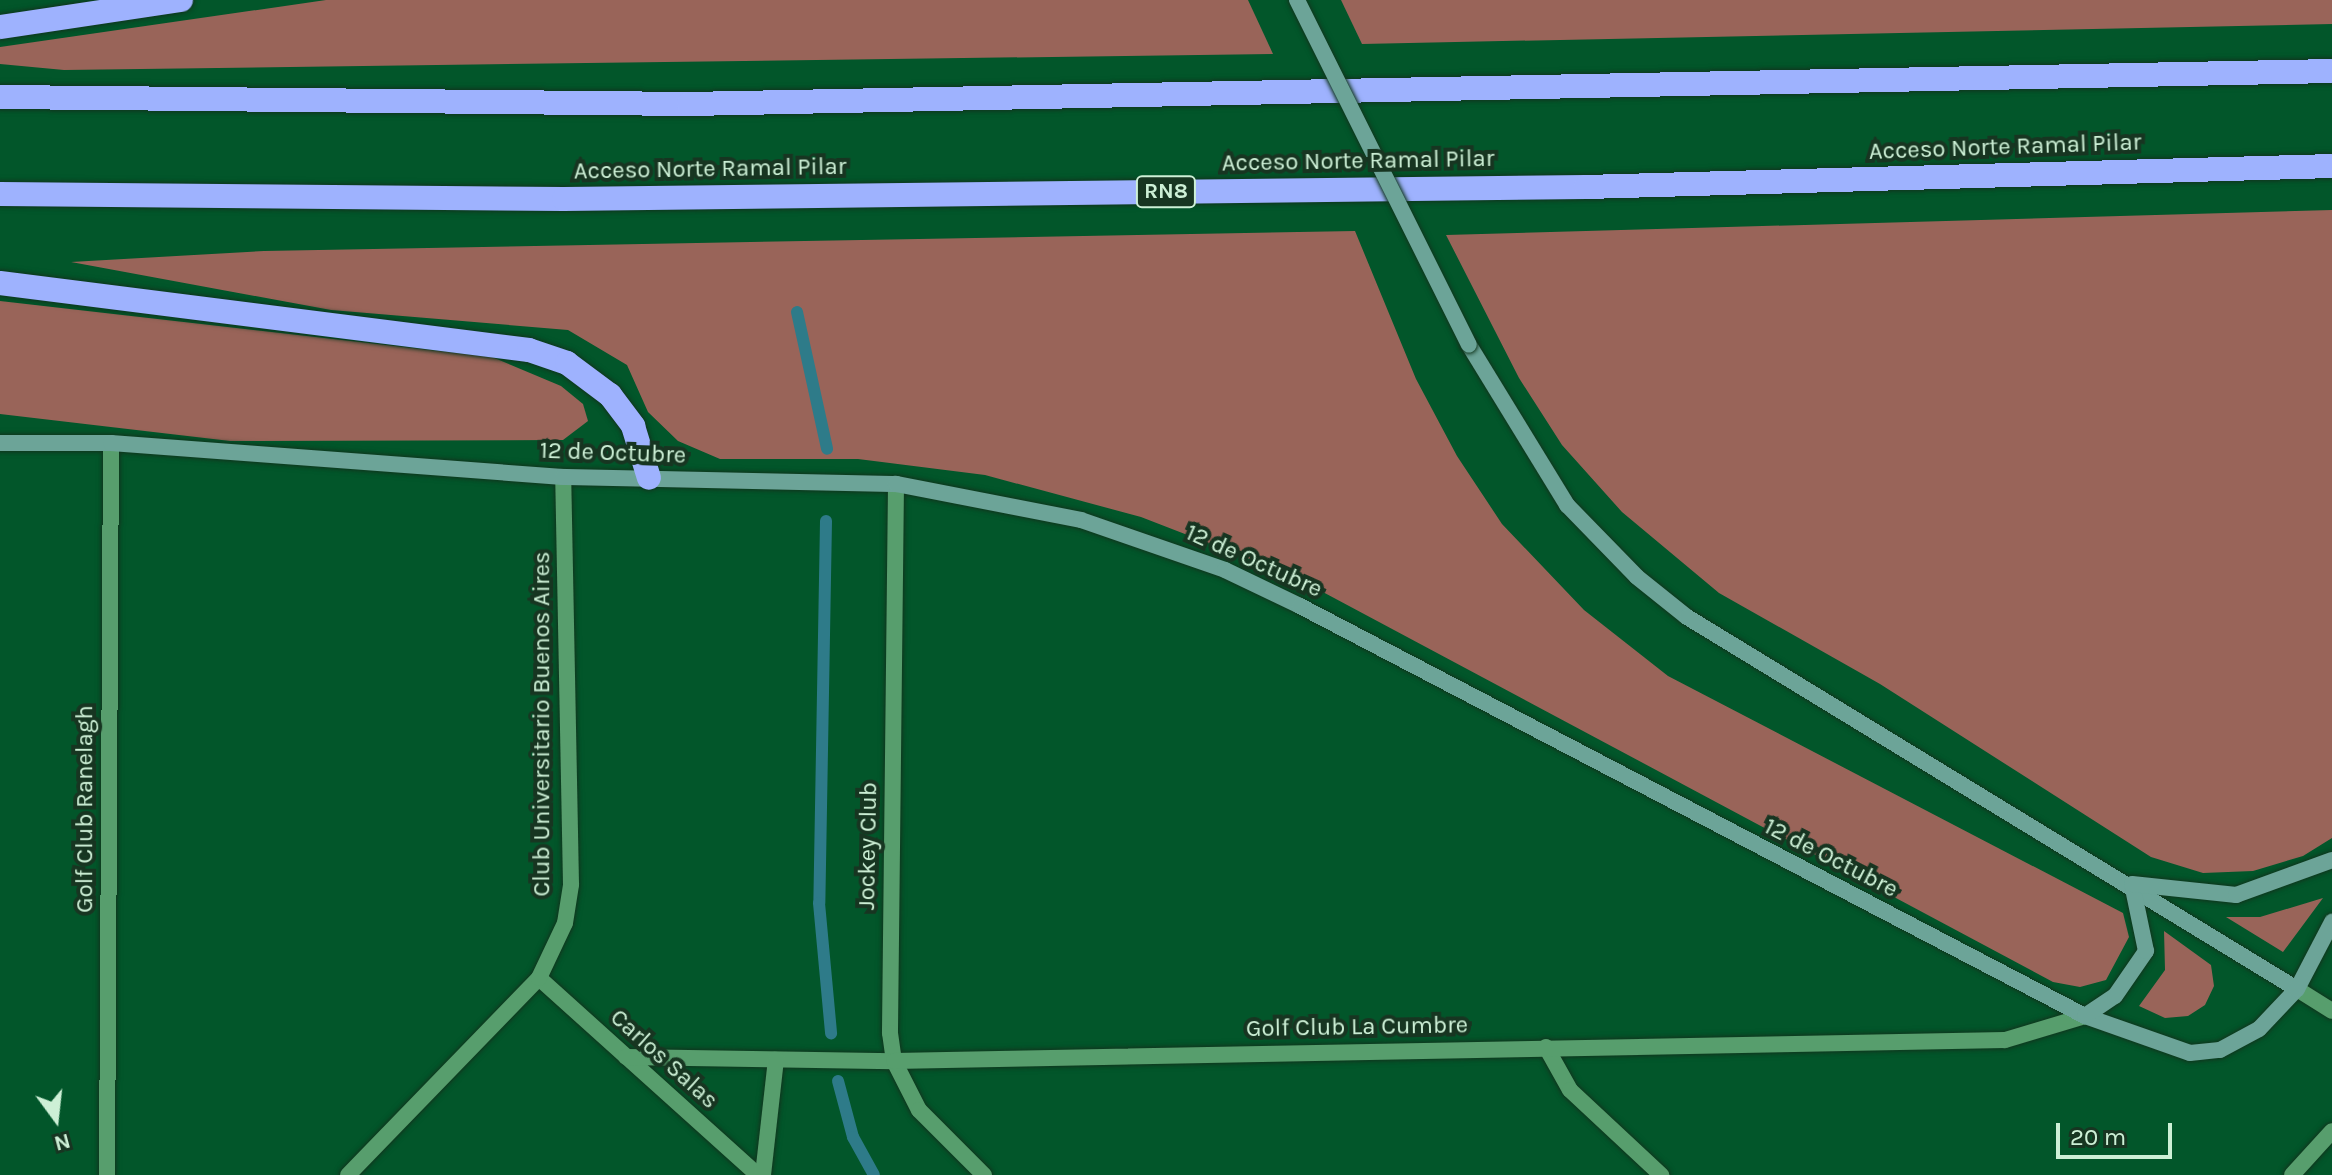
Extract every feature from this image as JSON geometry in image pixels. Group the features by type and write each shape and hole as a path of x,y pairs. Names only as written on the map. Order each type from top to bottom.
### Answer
{"highway":[{"path":"0,27 181,0"},
{"path":"0,97 689,104 2332,71"},
{"name":"Acceso Norte Ramal Pilar","path":"0,194 564,199 1586,187 2332,166"},
{"path":"0,283 529,350 567,363 610,395 633,426 649,478"}],"street":[{"path":"1297,0 1469,345 1567,505 1637,577 1750,660 2132,884 2332,1011"},
{"name":"12 de Octubre","path":"0,443 111,443 563,477 896,484 1081,520 1225,570 2085,1016 2190,1053 2220,1050 2259,1029 2297,989 2332,922"},
{"name":"Golf Club Ranelagh","path":"107,1175 111,443"},
{"name":"Club Universitario Buenos Aires","path":"348,1175 539,978 565,923 571,884 563,477"},
{"name":"Jockey Club","path":"896,484 894,1061 919,1110 984,1175"},
{"path":"2132,884 2236,895 2332,860"},
{"path":"2085,1016 2115,996 2146,951 2132,884"},
{"name":"Carlos Salas","path":"539,978 761,1175"},
{"name":"Golf Club La Cumbre","path":"626,1057 894,1061 2005,1040 2085,1016"},
{"path":"1546,1047 1570,1090 1661,1175"},
{"path":"761,1175 776,1060"},
{"path":"2292,1175 2332,1131"}],"shaded area":[{"path":"326,0 1248,0 1273,54 64,70 0,64 0,47"},
{"path":"1341,0 2332,0 2332,24 1362,44"},
{"path":"2332,210 2332,838 2303,856 2253,871 2203,873 2151,857 1880,684 1719,593 1622,512 1562,445 1519,378 1446,235"},
{"path":"1355,231 1416,379 1457,456 1502,524 1584,610 1668,676 2123,913 2129,937 2106,980 2080,987 2053,982 1291,575 1141,517 985,475 858,459 720,459 678,441 648,412 627,365 568,330 331,310 71,262 264,251"},
{"path":"0,301 492,357 561,386 583,404 588,421 563,440 230,441 0,414"},
{"path":"2323,898 2283,952 2226,917 2260,917"},
{"path":"2164,931 2211,965 2214,986 2205,1005 2188,1016 2165,1018 2139,1006 2165,970"}],"waterway":[{"path":"797,312 827,449"},
{"path":"826,521 819,903 831,1033"},
{"path":"838,1081 853,1137 874,1175"}]}
